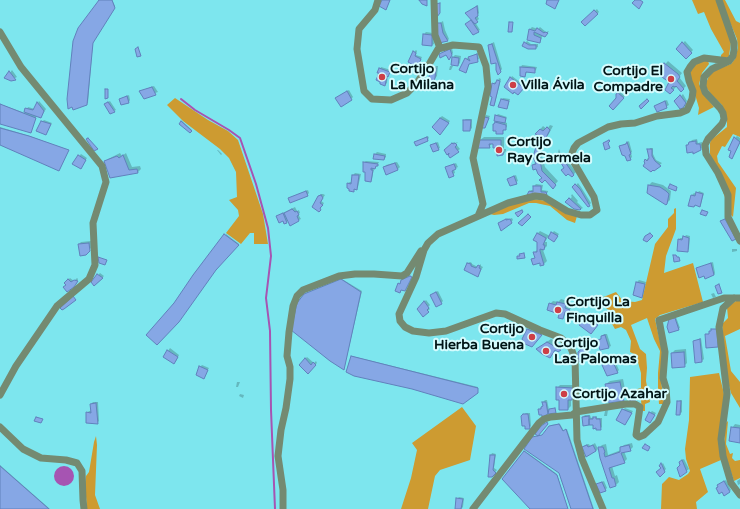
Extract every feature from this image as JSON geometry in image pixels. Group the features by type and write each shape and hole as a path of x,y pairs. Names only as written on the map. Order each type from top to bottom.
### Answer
{"street":[{"path":"378,0 375,10 359,29 357,50 364,91 372,99 391,100 407,93 417,83 440,48 453,45 479,46 486,66 488,87 473,158 483,204 478,216"},
{"path":"434,0 435,35 440,48"},
{"path":"719,0 734,43 733,56 729,61 712,69 704,77 703,86 705,92 720,108 724,119 722,124 708,138 705,145 706,154 718,173 728,195 728,217 740,241"},
{"path":"0,32 21,67 102,166 106,182 93,223 95,265 89,279 57,306 16,366 0,395"},
{"path":"603,509 582,459 577,440 575,359 570,348 561,338 505,314 496,314 446,331 429,333 414,331 405,327 400,321 399,314 416,278 424,250 428,243 438,234 508,203 535,196 544,197 567,210 581,215 590,215 597,210 594,197 573,161 572,153 578,143 608,127 635,123 657,116 680,113 687,110 692,99 692,91 687,72 694,62 704,58 729,61"},
{"path":"283,509 283,490 278,456 290,379 290,367 287,356 289,332 293,306 297,296 303,290 339,276 374,274 402,276 407,273 420,251 424,250"},
{"path":"473,509 539,423 544,419 572,415 576,412 626,404 635,404 640,407 636,435 639,437 644,435 658,422 667,402 664,378 665,352 659,320 661,318 724,298 737,298"},
{"path":"737,298 723,308 719,327 728,394 721,439 723,456 731,483 740,495"},
{"path":"0,427 23,449 29,452 42,458 66,460 77,463 82,471 84,509"}],"shaded area":[{"path":"692,0 716,0 731,42 729,56 725,59 721,59 721,55 724,52 711,29 704,12 698,14"},
{"path":"722,0 725,0 736,21 740,23 740,137 733,134 725,147 722,146 717,156 718,162 736,188 733,217 710,154 711,140 727,127 727,117 722,105 706,87 709,76 713,71 731,64 735,59 738,48 737,39"},
{"path":"702,61 708,61 709,64 702,73 699,84 704,95 714,107 698,115 699,108 689,74 695,65"},
{"path":"175,98 208,120 228,131 238,140 263,214 268,244 254,244 254,233 250,233 241,244 226,233 239,216 238,210 229,200 237,197 236,172 229,158 220,149 183,121 167,105"},
{"path":"533,199 547,201 577,216 575,223 567,220 550,206 536,203 529,203 503,214 490,214 508,205"},
{"path":"676,208 676,229 666,256 664,273 693,263 703,302 660,315 655,319 662,351 661,381 663,404 659,404 658,389 660,351 647,318 631,325 640,349 646,354 646,381 650,402 645,404 645,411 642,411 641,400 636,400 634,390 641,388 641,373 636,355 630,352 631,341 626,330 621,327 615,329 612,324 618,316 598,303 601,298 616,292 623,301 635,302 642,300 655,244 668,227 668,219 674,213 674,209"},
{"path":"736,301 740,301 740,329 725,336 731,371 740,382 740,408 731,393 727,378 722,324 728,318 727,307"},
{"path":"719,373 724,394 721,460 700,469 708,492 696,502 697,509 661,509 662,484 669,477 679,480 690,471 686,459 685,449 689,420 690,377"},
{"path":"462,407 476,426 470,460 440,470 435,476 428,509 401,509 411,478 417,450 412,443"},
{"path":"728,421 726,444 730,454 733,453 732,458 735,461 740,460 740,478 734,481 724,451 725,424"},
{"path":"96,436 95,495 100,509 87,509 85,484 86,476 89,472"},
{"path":"64,466 71,469 74,476 71,483 64,486 57,483 54,476 57,469"}],"building":[{"path":"99,0 112,0 115,8 93,43 87,105 73,110 72,107 68,109 67,99 73,41 78,28"},
{"path":"382,0 390,0 386,10 379,6"},
{"path":"419,0 427,0 427,6 422,4"},
{"path":"547,0 559,0 555,9 546,4"},
{"path":"635,0 640,0 643,2 639,9 632,3"},
{"path":"440,3 440,13 437,17 436,4"},
{"path":"477,6 478,16 475,18 478,22 475,24 465,13"},
{"path":"594,10 598,14 585,26 581,22"},
{"path":"471,20 479,32 473,35 465,24"},
{"path":"509,22 513,22 512,32 508,32"},
{"path":"437,23 441,23 443,33 448,41 439,43 436,27"},
{"path":"537,28 544,33 548,33 545,37 534,32 534,35 541,38 540,43 527,40 529,29 535,31"},
{"path":"423,34 432,35 432,46 422,45"},
{"path":"524,42 529,45 536,45 536,49 528,49 522,46"},
{"path":"682,42 692,53 686,59 676,49"},
{"path":"492,44 501,72 498,75 496,63 491,64 488,45"},
{"path":"138,47 141,56 137,57 135,49"},
{"path":"450,49 452,55 449,60 446,55 440,58 439,54"},
{"path":"413,51 416,53 415,56 421,59 417,69 412,67 413,65 408,62"},
{"path":"477,54 478,62 469,64 466,73 459,70 465,58 470,61 468,57"},
{"path":"452,57 459,58 458,66 451,65"},
{"name":"Cortijo El Compadre","path":"664,63 680,77 677,81 684,89 681,92 676,86 671,88 674,90 670,94 665,90 669,82 656,73"},
{"path":"433,67 436,68 433,84 427,81"},
{"path":"520,67 535,68 535,73 526,72 525,77 520,76"},
{"name":"Cortijo La Milana","path":"379,68 390,72 388,77 387,76 385,86 376,80 379,73 377,73"},
{"path":"9,71 16,80 11,81 4,78"},
{"name":"Villa Ávila","path":"510,77 524,88 518,95 514,92 513,94 504,87"},
{"path":"497,80 500,81 494,106 490,105 492,97 490,96 492,83 495,84"},
{"path":"152,87 156,95 144,99 139,91"},
{"path":"105,89 108,89 108,98 105,99"},
{"path":"347,91 352,100 341,107 335,98"},
{"path":"618,93 624,98 613,110 609,106 616,98 616,94"},
{"path":"680,95 686,103 683,108 680,109 674,101"},
{"path":"127,96 129,103 121,105 119,99"},
{"path":"501,99 509,101 507,109 498,107"},
{"path":"647,99 649,101 641,109 639,106"},
{"path":"665,101 667,108 657,112 654,106"},
{"path":"37,102 44,111 41,118 24,112 25,108 33,110"},
{"path":"108,102 115,112 110,114 104,104"},
{"path":"0,104 36,118 31,133 0,124"},
{"path":"495,115 506,118 505,123 494,121"},
{"path":"484,117 489,118 485,128 481,128"},
{"path":"440,118 449,123 440,135 432,127"},
{"path":"463,120 471,120 470,131 463,131"},
{"path":"41,121 51,124 46,135 36,131"},
{"path":"181,121 192,131 190,133 179,124"},
{"path":"495,122 506,125 506,130 503,130 503,134 496,134 496,131 493,131 493,124"},
{"path":"547,127 550,130 542,145 539,155 542,171 556,185 553,189 545,180 542,183 539,180 542,178 536,169 533,170 532,165 536,164 533,157 540,136 535,134 540,129 543,131"},
{"path":"0,128 69,150 59,171 0,145"},
{"path":"427,137 428,141 416,146 414,142"},
{"path":"734,137 740,142 732,159 729,157 731,151 728,150"},
{"path":"88,138 98,149 94,151 86,139"},
{"name":"Cortijo Ray Carmela","path":"479,140 501,140 501,152 503,151 503,155 497,156 497,148 493,148 493,144 489,144 490,148 477,148"},
{"path":"609,140 610,141 608,143 610,148 605,150 603,143"},
{"path":"696,141 696,144 700,144 701,150 693,154 693,152 687,153 686,145 688,145 689,142"},
{"path":"627,142 631,154 629,155 631,160 627,161 625,156 622,155 619,146 626,144"},
{"path":"436,143 439,150 433,152 430,145"},
{"path":"452,143 457,145 455,147 459,152 450,158 448,155 449,153 447,155 444,150"},
{"path":"647,149 652,149 652,156 661,166 651,172 643,166 645,159 647,161 649,158"},
{"path":"374,154 385,156 384,160 373,159"},
{"path":"78,155 86,160 81,169 72,164"},
{"path":"123,155 129,170 137,169 138,173 110,178 104,161 117,156 119,158"},
{"path":"561,156 574,175 572,177 568,174 566,176 561,170 564,168 558,158"},
{"path":"363,162 378,164 375,169 371,168 371,170 373,170 371,182 365,181"},
{"path":"395,163 398,170 386,175 383,167"},
{"path":"454,164 456,169 452,171 454,176 449,178 445,167"},
{"path":"352,175 359,175 357,190 354,189 354,192 349,191 347,188 347,183 351,184"},
{"path":"514,176 517,184 510,186 507,179"},
{"path":"575,184 580,189 590,206 588,207 572,187"},
{"path":"670,184 677,187 676,191 668,188"},
{"path":"648,185 660,187 669,194 666,205 647,193"},
{"path":"533,186 541,186 541,192 546,192 547,195 527,195 529,191 533,192"},
{"path":"306,191 308,196 290,203 288,198"},
{"path":"696,192 703,194 700,207 695,205 694,207 688,206 691,195 695,196"},
{"path":"321,195 323,198 320,203 323,205 319,212 312,207 318,196"},
{"path":"569,198 581,209 580,210 574,209 565,202"},
{"path":"292,209 295,212 297,211 299,221 290,226 284,213"},
{"path":"522,210 523,212 518,217 515,213"},
{"path":"702,210 708,212 706,216 700,214"},
{"path":"283,213 287,223 284,224 283,221 279,223 276,216"},
{"path":"528,214 531,217 522,226 518,223"},
{"path":"506,219 510,219 512,223 501,231 498,223"},
{"path":"725,219 736,239 732,241 720,221"},
{"path":"551,232 558,236 554,242 548,238"},
{"path":"537,233 546,238 543,245 545,245 544,250 540,249 544,265 540,266 540,263 533,265 531,259 535,258 533,252 537,252 537,242 533,240"},
{"path":"650,233 653,236 647,242 643,240 645,236"},
{"path":"224,234 239,245 216,270 179,322 157,345 146,335 174,303"},
{"path":"683,236 689,238 688,252 677,251 678,239 682,240"},
{"path":"89,243 90,251 86,255 80,256 78,244"},
{"path":"524,253 525,258 517,259 517,256 520,256 519,254"},
{"path":"673,255 679,257 680,261 674,262"},
{"path":"98,257 107,260 105,265 99,263"},
{"path":"467,263 476,268 478,265 480,266 479,268 481,269 478,277 464,270"},
{"path":"711,263 714,275 705,279 704,276 699,278 696,268"},
{"path":"97,274 103,278 94,286 91,282"},
{"path":"410,276 412,277 405,291 401,290 400,293 395,291 401,280"},
{"path":"68,279 71,282 74,280 78,281 74,287 67,292 63,287 66,285 64,283"},
{"path":"341,279 361,292 344,370 330,361 291,330 297,303 304,294"},
{"path":"636,282 645,284 642,298 633,295"},
{"path":"719,284 722,293 718,294 715,286"},
{"path":"436,292 442,304 436,307 430,295"},
{"path":"73,296 76,300 62,310 60,308"},
{"path":"424,301 429,308 427,310 429,312 423,317 417,309"},
{"name":"Cortijo La Finquilla","path":"557,302 566,304 565,308 570,310 568,313 565,312 563,319 558,318 559,314 547,310 549,303 556,305"},
{"path":"587,315 590,317 589,319 598,325 591,334 579,325"},
{"path":"675,318 679,330 669,333 667,327 669,319"},
{"name":"Cortijo Hierba Buena","path":"527,329 542,335 532,347 525,344 522,339"},
{"path":"711,329 717,329 718,347 706,348 705,334 709,334"},
{"path":"605,335 609,348 600,350 597,340 601,339 601,336"},
{"path":"700,339 702,362 695,363 693,341"},
{"name":"Cortijo Las Palomas","path":"547,342 561,350 558,352 555,350 550,358 536,349"},
{"path":"589,342 592,346 586,351 590,359 581,362 578,361 578,352"},
{"path":"167,350 178,357 174,364 163,357"},
{"path":"684,352 685,367 672,368 671,353"},
{"path":"351,356 478,388 478,393 463,404 412,389 354,376 346,372"},
{"path":"305,358 311,365 313,362 316,365 308,374 299,365"},
{"path":"612,360 618,373 607,376 602,365"},
{"path":"199,366 208,370 204,379 196,375"},
{"path":"620,382 624,401 609,403 605,384"},
{"name":"Cortijo Azahar","path":"556,387 573,388 572,400 568,400 568,410 559,410 559,400 556,400"},
{"path":"635,391 636,400 630,401 626,392"},
{"path":"677,401 681,401 680,415 676,415"},
{"path":"542,402 546,402 548,414 542,417 542,415 539,415 538,409 541,409 543,406"},
{"path":"96,403 98,424 86,423 86,412 91,413 90,404"},
{"path":"555,408 556,413 548,414 549,409"},
{"path":"622,409 632,413 625,425 616,420"},
{"path":"649,412 655,415 650,423 645,420"},
{"path":"523,414 528,414 530,429 525,429 525,426 522,426 521,416"},
{"path":"589,416 589,425 583,426 582,417"},
{"path":"36,417 43,419 41,423 34,421"},
{"path":"593,417 600,419 601,430 596,430 596,428 593,429 593,425 589,425 589,419 593,419"},
{"path":"547,422 548,424 538,436 535,434 541,426"},
{"path":"559,424 563,431 566,429 593,509 571,509 559,473 524,449 532,437 542,435 549,426"},
{"path":"731,427 740,428 740,443 729,441"},
{"path":"645,444 650,447 648,451 642,448"},
{"path":"587,445 588,447 593,445 596,451 586,457 582,447"},
{"path":"629,445 631,451 621,453 625,463 609,468 616,486 610,488 598,447 603,447 605,457 620,452 620,447"},
{"path":"524,451 557,475 568,509 530,509 502,479"},
{"path":"490,455 495,455 493,470 496,473 492,477 488,477"},
{"path":"682,460 687,472 680,477 677,468 680,465 679,462"},
{"path":"661,463 665,472 660,477 656,472 661,468 659,466"},
{"path":"0,466 49,509 0,509"},
{"path":"724,481 730,492 724,496 722,492 719,494 716,488 718,487 717,485"},
{"path":"602,482 606,491 600,493 596,484"},
{"path":"456,498 463,499 461,509 455,509"}],"waterway":[{"path":"181,99 195,110 240,138 256,184 268,228 271,256 266,298 270,331 271,410 275,509"}],"place":[{"name":"Cortijo La Milana","path":"382,77"},
{"name":"Cortijo El Compadre","path":"671,79"},
{"name":"Villa Ávila","path":"513,85"},
{"name":"Cortijo Ray Carmela","path":"499,150"},
{"name":"Cortijo La Finquilla","path":"558,310"},
{"name":"Cortijo Hierba Buena","path":"532,337"},
{"name":"Cortijo Las Palomas","path":"546,351"},
{"name":"Cortijo Azahar","path":"564,394"}]}
